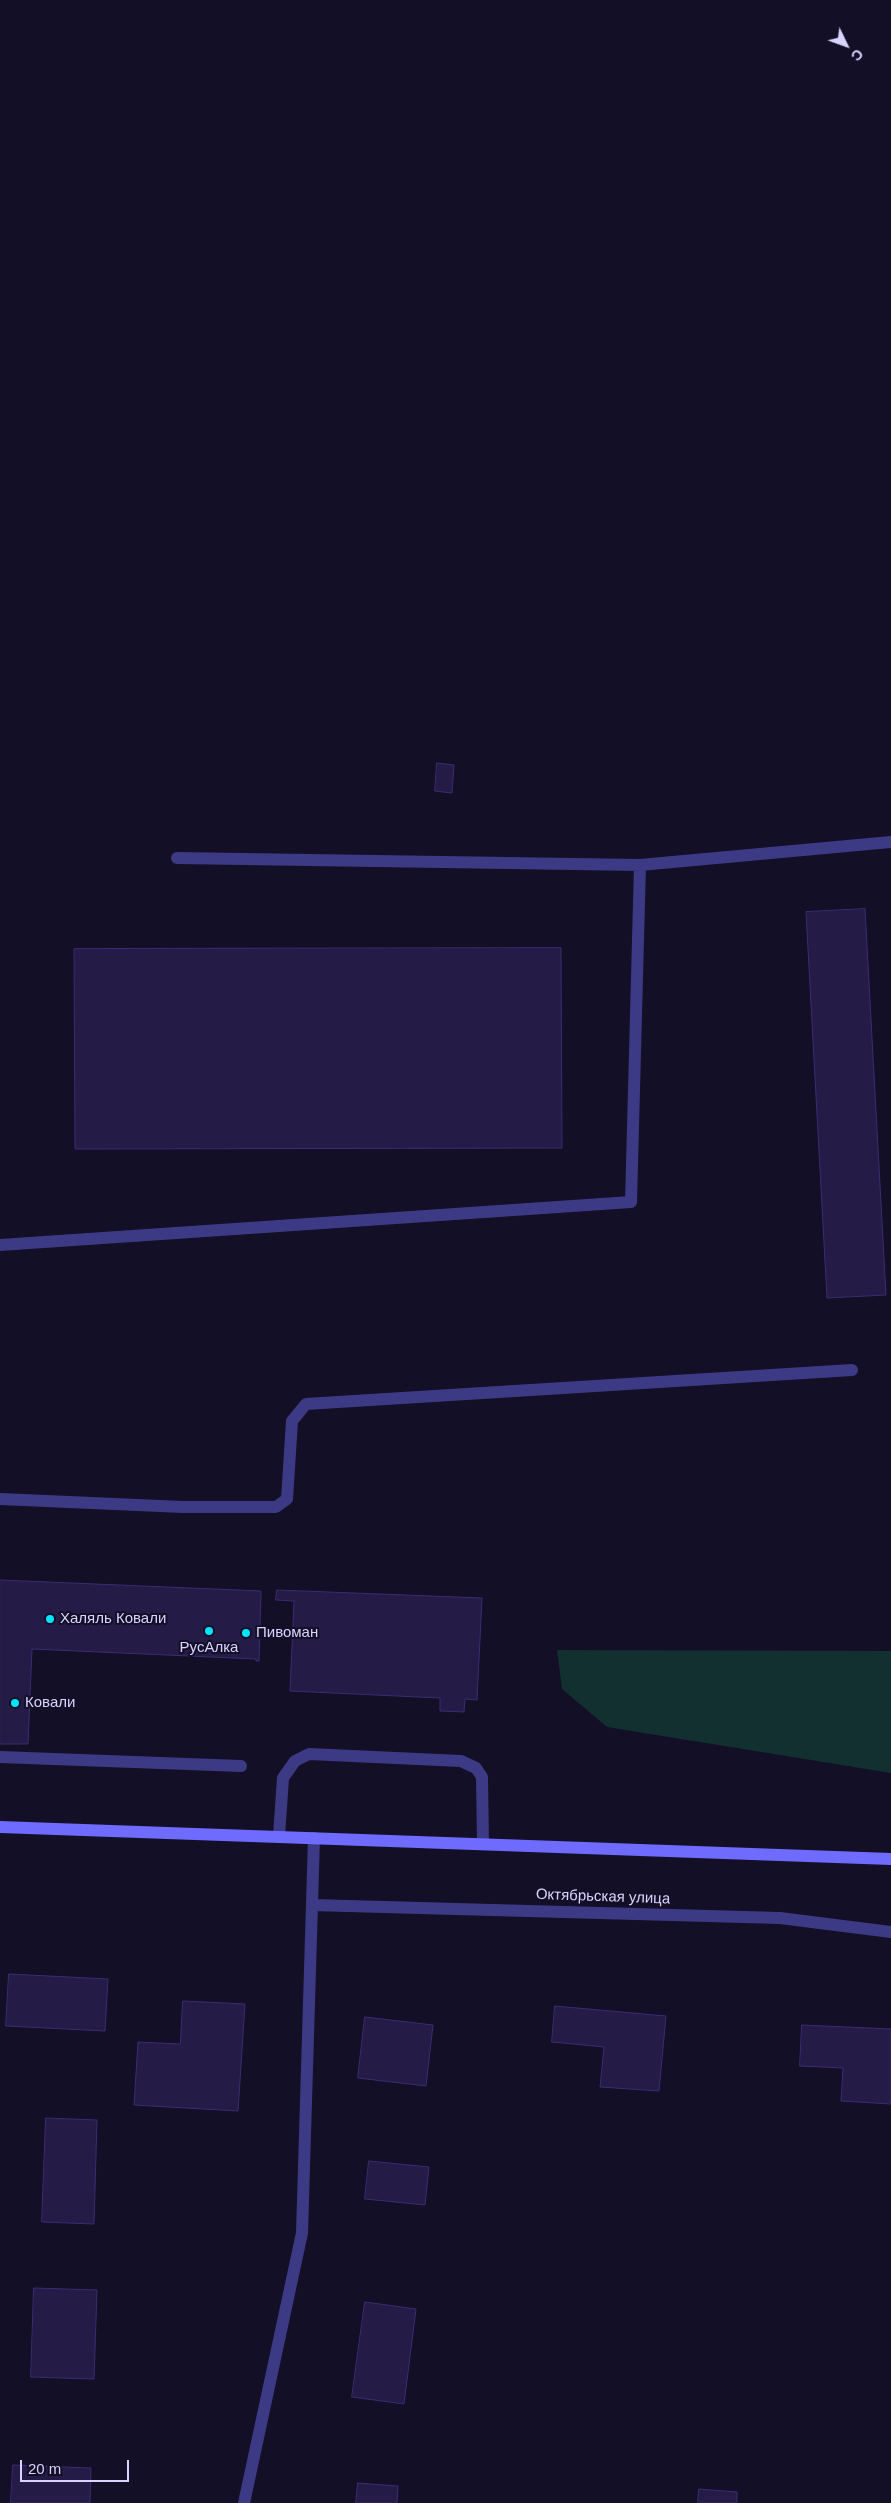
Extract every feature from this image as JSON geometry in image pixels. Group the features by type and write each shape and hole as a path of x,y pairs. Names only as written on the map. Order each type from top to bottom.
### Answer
{"main road":[{"path":"0,1827 891,1859"}],"street":[{"path":"177,858 640,865 891,842"},
{"path":"0,1245 631,1202 640,865"},
{"path":"0,1499 184,1507 276,1507 287,1499 292,1421 306,1404 852,1370"},
{"path":"280,1836 283,1778 295,1761 309,1754 461,1761 476,1768 482,1777 483,1844"},
{"path":"0,1757 241,1766"},
{"path":"244,2503 302,2233 314,1838"},
{"name":"Октябрьская улица","path":"312,1905 780,1918 891,1932"}],"green space":[{"path":"557,1650 891,1651 891,1773 607,1727 562,1689"}],"building":[{"path":"437,763 454,765 452,793 435,791"},
{"path":"865,909 886,1295 827,1298 806,912"},
{"path":"561,948 562,1148 75,1149 74,949"},
{"name":"Ковали","path":"0,1580 261,1591 259,1661 256,1661 256,1659 32,1649 28,1744 0,1744"},
{"path":"277,1590 482,1598 477,1700 465,1699 464,1712 440,1711 440,1698 290,1691 294,1601 276,1600"},
{"path":"9,1974 108,1979 105,2031 6,2026"},
{"path":"183,2001 245,2004 238,2111 134,2105 138,2042 180,2044"},
{"path":"555,2006 666,2016 659,2091 600,2087 604,2047 552,2042"},
{"path":"365,2017 433,2025 426,2086 358,2078"},
{"path":"802,2025 891,2029 891,2104 841,2101 843,2068 800,2066"},
{"path":"46,2118 97,2120 94,2224 42,2222"},
{"path":"369,2161 429,2167 425,2205 365,2199"},
{"path":"34,2288 97,2290 94,2379 31,2377"},
{"path":"365,2302 416,2309 404,2404 352,2397"},
{"path":"13,2465 91,2468 90,2503 11,2503"},
{"path":"358,2483 398,2486 397,2503 356,2503"},
{"path":"699,2489 737,2492 737,2503 698,2503"}],"place":[{"name":"Халяль Ковали","path":"50,1619"},
{"name":"РусАлка","path":"209,1631"},
{"name":"Пивоман","path":"246,1633"},
{"name":"Ковали","path":"15,1703"}]}
